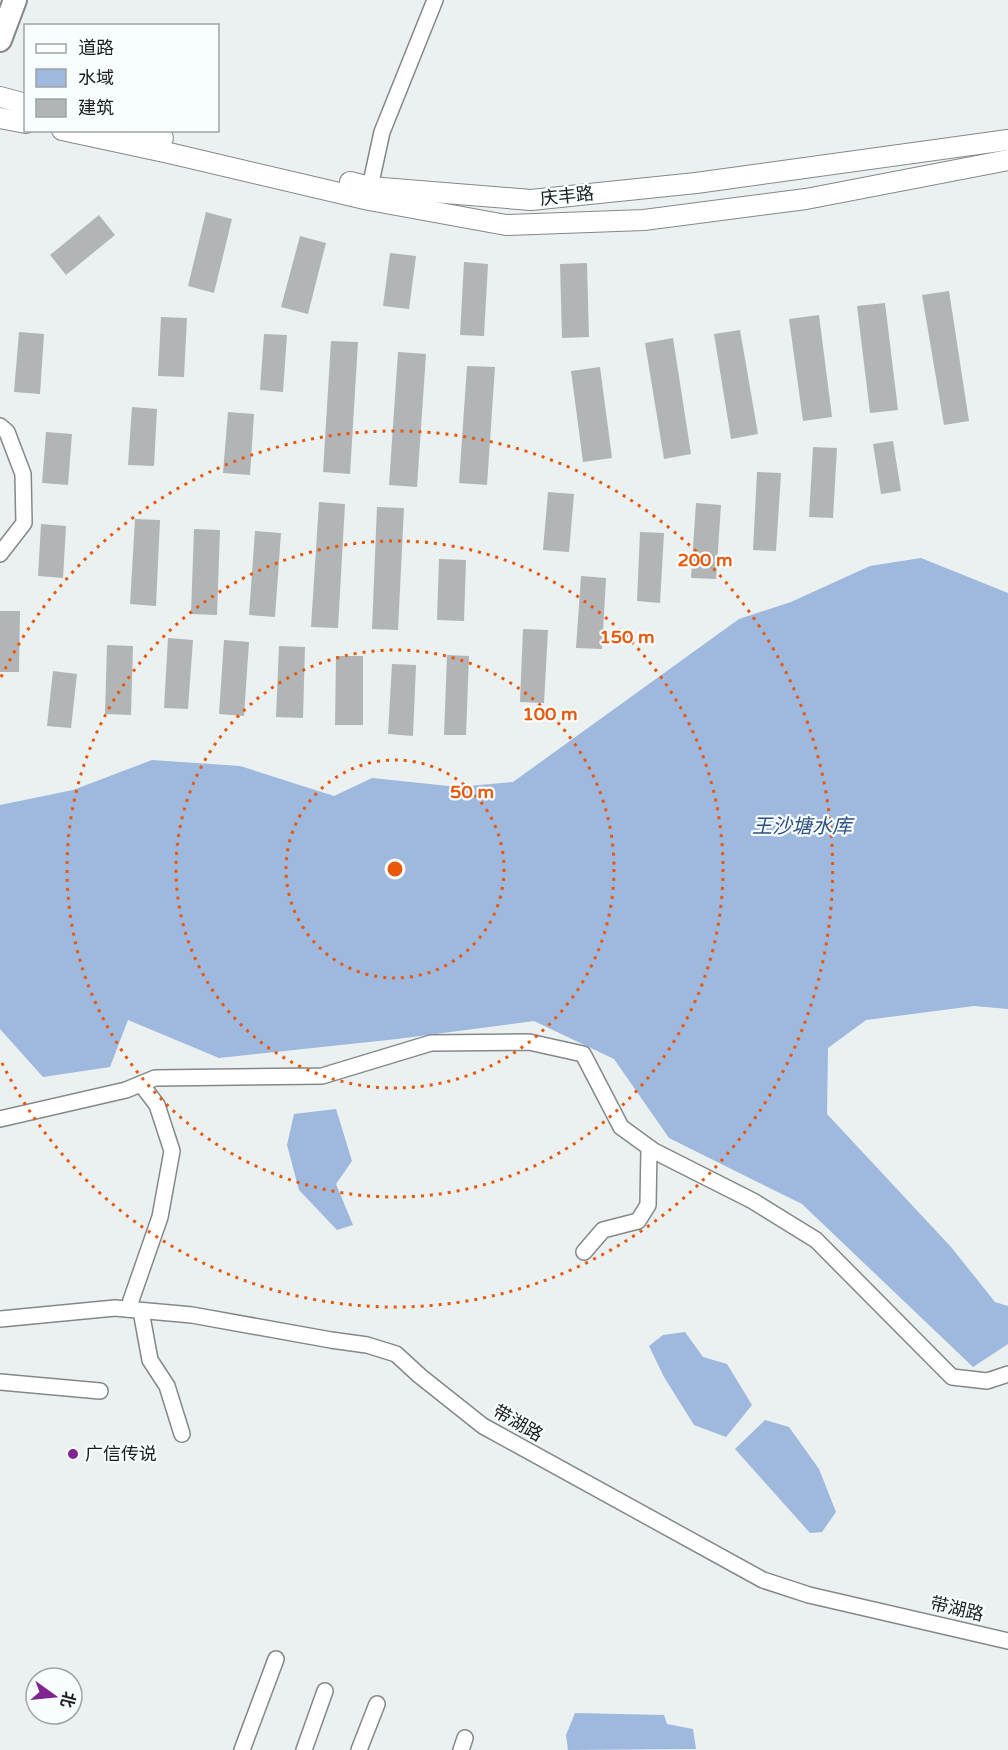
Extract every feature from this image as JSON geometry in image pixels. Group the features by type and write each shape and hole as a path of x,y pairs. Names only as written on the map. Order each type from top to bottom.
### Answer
{"highway":[{"path":"0,40 15,0"}],"main road":[{"path":"0,98 24,104"},
{"path":"0,118 24,123"},
{"path":"71,132 369,200 506,225 644,220 806,199 1008,160"},
{"name":"庆丰路","path":"139,132 370,187 531,200 696,183 1008,140"}],"street":[{"path":"370,187 382,132 435,0"},
{"path":"0,426 7,432 23,474 24,523 0,554"},
{"path":"0,1119 126,1090 155,1078 322,1076 431,1043 529,1042 583,1054 621,1127 649,1148 753,1201 816,1240 952,1377 987,1381 1008,1374"},
{"path":"141,1084 157,1105 172,1151 160,1217 134,1310 150,1360 168,1386 182,1434"},
{"path":"584,1252 603,1230 638,1221 648,1205 649,1148"},
{"name":"带湖路","path":"0,1318 115,1308 192,1315 368,1345 396,1354 483,1426 763,1580 809,1595 1008,1641"},
{"path":"0,1382 100,1391"},
{"path":"242,1750 276,1659"},
{"path":"304,1750 325,1691"},
{"path":"359,1750 377,1704"}],"water":[{"name":"王沙塘水库","path":"921,558 1008,593 1008,1009 974,1006 866,1020 828,1048 827,1114 951,1247 995,1302 1008,1306 1008,1344 973,1367 802,1204 669,1138 614,1059 534,1021 397,1039 219,1058 128,1020 110,1067 43,1077 0,1029 0,805 73,790 152,760 240,766 334,796 372,778 458,787 513,782 739,619 791,602 870,566"},
{"path":"336,1109 352,1161 336,1184 353,1225 337,1230 299,1190 287,1145 294,1114"},
{"path":"685,1332 703,1357 727,1364 752,1405 726,1437 694,1425 664,1377 649,1346 663,1335"},
{"path":"765,1420 789,1427 819,1469 836,1512 822,1532 810,1533 735,1449"},
{"path":"575,1713 664,1715 667,1724 693,1729 696,1749 568,1750 566,1735"}],"building":[{"path":"206,212 232,219 214,293 188,286"},
{"path":"99,215 115,235 66,275 50,255"},
{"path":"300,236 326,243 308,314 281,307"},
{"path":"390,253 416,256 409,309 383,306"},
{"path":"464,262 488,264 484,336 460,335"},
{"path":"587,263 589,337 562,338 560,264"},
{"path":"949,291 969,421 944,425 922,295"},
{"path":"885,303 898,410 870,413 857,306"},
{"path":"819,315 832,417 803,421 789,319"},
{"path":"161,317 187,318 184,377 158,376"},
{"path":"740,330 758,434 731,439 714,334"},
{"path":"19,332 44,334 40,394 14,392"},
{"path":"264,334 287,335 283,392 260,390"},
{"path":"673,338 691,454 664,459 645,343"},
{"path":"331,341 358,342 350,474 323,472"},
{"path":"398,352 426,354 417,487 389,485"},
{"path":"467,366 495,367 487,485 459,483"},
{"path":"600,367 612,458 583,462 571,371"},
{"path":"132,407 157,409 154,466 128,465"},
{"path":"228,412 254,414 250,475 223,473"},
{"path":"46,432 72,434 68,485 42,483"},
{"path":"893,441 901,491 881,494 873,444"},
{"path":"813,447 837,448 833,518 809,517"},
{"path":"757,472 781,473 776,551 753,550"},
{"path":"548,492 574,494 569,552 543,550"},
{"path":"319,502 345,504 338,628 311,627"},
{"path":"696,503 721,505 716,579 691,578"},
{"path":"377,507 404,508 398,630 372,629"},
{"path":"135,519 160,520 156,606 130,604"},
{"path":"41,524 66,526 63,578 38,576"},
{"path":"194,529 220,530 217,615 191,614"},
{"path":"255,531 281,533 275,617 249,615"},
{"path":"640,532 664,533 660,603 637,601"},
{"path":"439,559 466,560 464,621 437,620"},
{"path":"581,576 606,578 602,649 576,648"},
{"path":"0,611 20,611 19,672 0,672"},
{"path":"523,629 548,630 544,703 520,702"},
{"path":"168,638 193,640 188,709 164,708"},
{"path":"224,640 249,642 244,716 219,714"},
{"path":"107,645 133,646 131,715 105,714"},
{"path":"279,646 305,647 303,718 276,717"},
{"path":"447,655 469,656 466,735 444,735"},
{"path":"336,656 363,656 363,725 335,725"},
{"path":"392,664 416,665 413,736 388,734"},
{"path":"53,671 77,674 71,728 47,726"}],"place":[{"name":"广信传说","path":"73,1454"}]}
